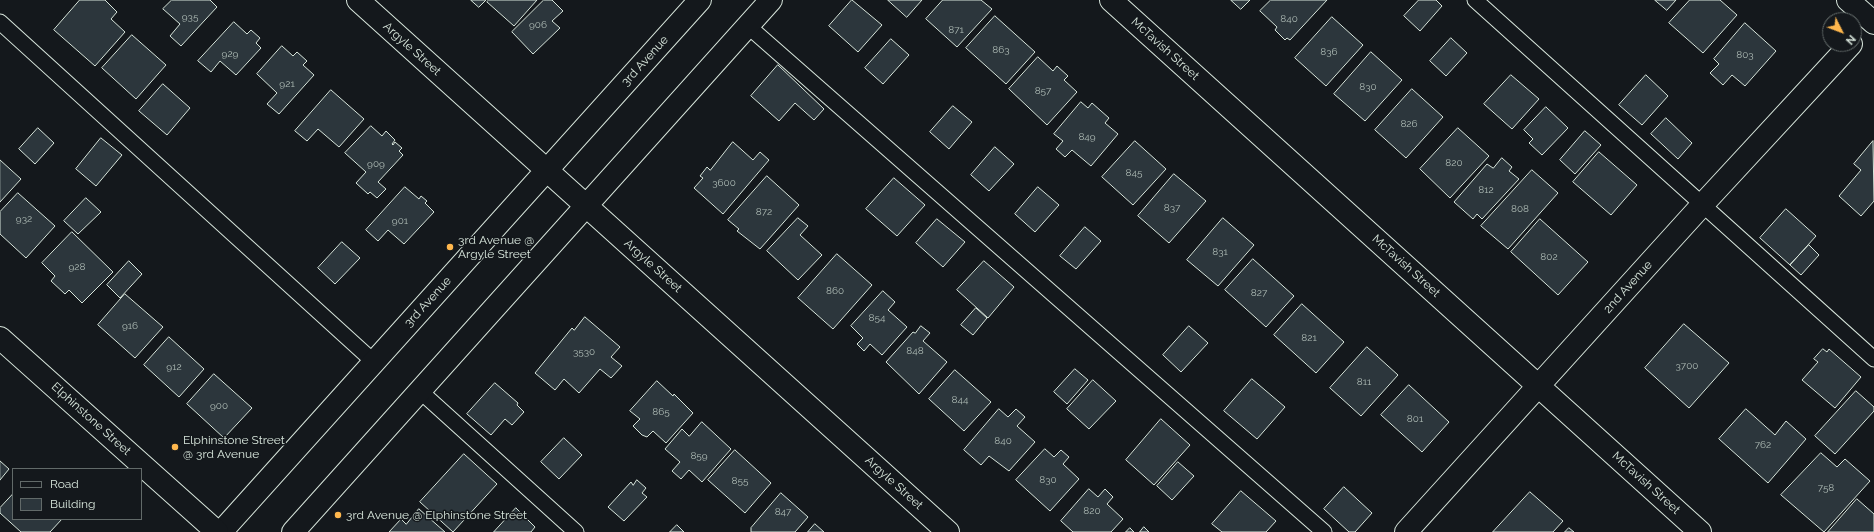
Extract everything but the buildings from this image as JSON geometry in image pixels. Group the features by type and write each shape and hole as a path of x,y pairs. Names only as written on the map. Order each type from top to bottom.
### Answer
{"street":[{"name":"Argyle Street","path":"358,0 948,532"},
{"name":"3rd Avenue","path":"221,532 700,0"},
{"path":"293,532 771,0"},
{"name":"McTavish Street","path":"1111,0 1540,385 1700,532"},
{"path":"1848,0 1873,21 1862,32"},
{"name":"2nd Avenue","path":"1406,532 1703,204 1844,52"},
{"name":"Elphinstone Street","path":"0,338 217,532"}],"lane":[{"path":"1475,0 1874,359"},
{"path":"0,22 374,362"},
{"path":"748,26 1324,532"},
{"path":"420,391 576,532"}],"place":[{"name":"3rd Avenue @ Argyle Street","path":"450,247"},
{"name":"Elphinstone Street @ 3rd Avenue","path":"175,447"},
{"name":"3rd Avenue @ Elphinstone Street","path":"338,515"}]}
